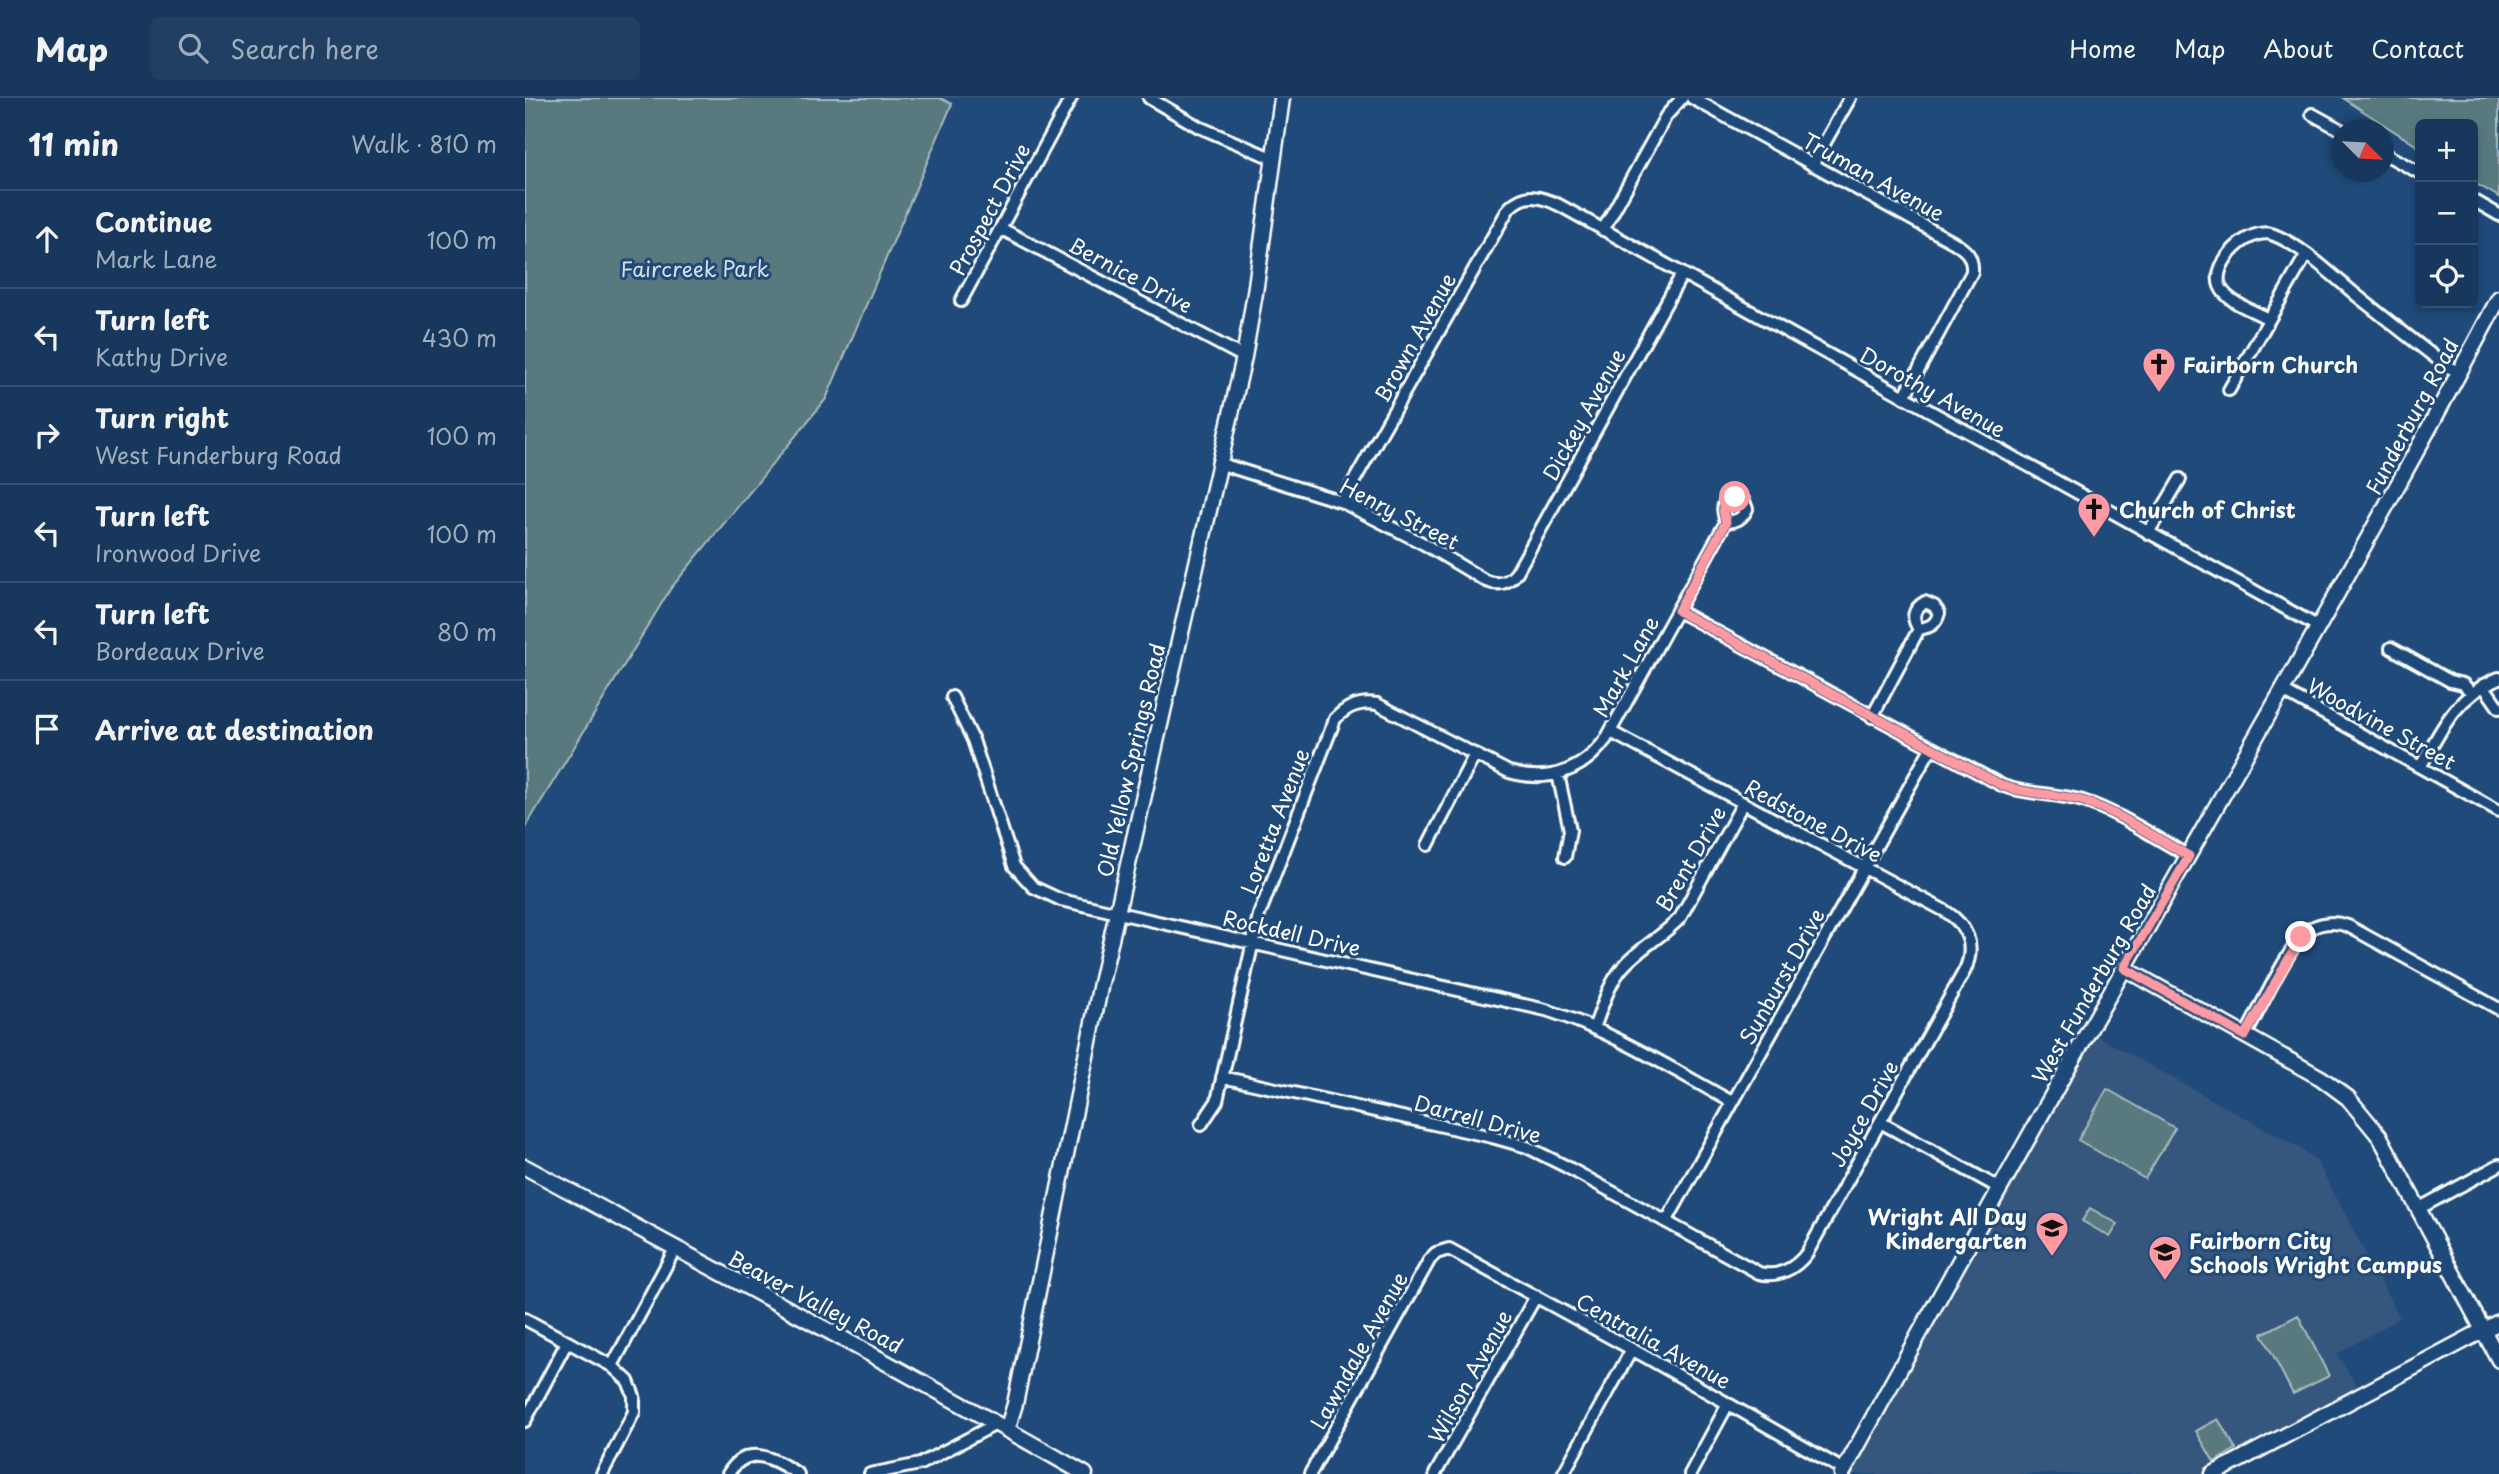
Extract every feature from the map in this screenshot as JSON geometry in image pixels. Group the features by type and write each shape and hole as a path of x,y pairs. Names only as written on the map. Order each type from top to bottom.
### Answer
{"street":[{"name":"Prospect Drive","path":"961,301 1070,98"},
{"path":"1149,98 1199,127 1274,159"},
{"name":"Old Yellow Springs Road","path":"1001,1427 1015,1404 1117,913 1244,357 1282,98"},
{"path":"1603,230 1672,107 1682,98"},
{"name":"Truman Avenue","path":"1692,98 1965,250 1972,264 1972,272 1904,397"},
{"path":"1812,165 1848,102"},
{"path":"2312,114 2331,124"},
{"path":"2394,159 2415,170"},
{"name":"Dorothy Avenue","path":"1527,197 1546,199 2319,627"},
{"name":"Brown Avenue","path":"1342,502 1509,208 1527,197"},
{"path":"2478,203 2499,215"},
{"name":"Bernice Drive","path":"1000,228 1244,357"},
{"path":"2268,319 2234,301 2224,292 2219,280 2224,265 2240,243 2249,237 2265,233 2276,236 2306,256 2445,365 2460,373"},
{"path":"2229,390 2306,256"},
{"name":"Dickey Avenue","path":"1517,572 1682,274"},
{"name":"Funderburg Road","path":"2380,518 2499,298"},
{"name":"Henry Street","path":"1218,463 1342,502 1424,544 1486,581 1505,583 1517,572"},
{"path":"2148,533 2180,479"},
{"name":"West Funderburg Road","path":"1843,1472 2124,968 2380,518"},
{"name":"Mark Lane","path":"1558,774 1589,758 1611,732 1726,522"},
{"path":"1678,611 2011,789 2092,804 2189,856"},
{"path":"1873,717 1919,629"},
{"path":"2391,648 2450,681 2463,684 2472,693"},
{"path":"2421,766 2444,723 2472,693 2499,678"},
{"path":"2483,685 2499,708"},
{"name":"Woodvine Street","path":"2283,691 2499,811"},
{"name":"Rockdell Drive","path":"952,697 973,740 1012,861 1033,887 1053,898 1532,1006 1594,1027 1732,1102"},
{"name":"Loretta Avenue","path":"1202,1125 1215,1106 1259,915 1331,727 1341,712 1357,704 1370,702 1384,706 1475,754"},
{"name":"Redstone Drive","path":"1611,732 1951,915 1964,928 1969,939 1971,951 1968,963"},
{"name":"Sunburst Drive","path":"1666,1222 1931,748"},
{"path":"1428,845 1475,754 1498,767 1521,775 1546,777 1558,774 1570,830 1565,857"},
{"name":"Brent Drive","path":"1594,1027 1611,985 1621,969 1680,918 1743,803"},
{"path":"2245,1036 2301,937 2316,926 2327,923 2348,926 2499,1009"},
{"name":"Joyce Drive","path":"1781,1272 1797,1264 1807,1253 1968,963"},
{"path":"2124,968 2321,1078 2348,1098 2380,1137 2499,1360"},
{"name":"Darrell Drive","path":"1222,1077 1518,1144 1565,1166 1759,1273 1768,1275 1781,1272"},
{"path":"1880,1122 2001,1189"},
{"path":"2418,1209 2499,1165"},
{"name":"Beaver Valley Road","path":"525,1167 863,1349 1085,1474"},
{"path":"612,1366 675,1249"},
{"name":"Centralia Avenue","path":"1443,1250 1454,1251 1632,1349 1843,1472"},
{"name":"Lawndale Avenue","path":"1310,1474 1430,1259 1443,1250"},
{"name":"Wilson Avenue","path":"1435,1474 1536,1296"},
{"path":"525,1319 612,1366 624,1376 632,1389 634,1412 602,1474"},
{"path":"2213,1474 2499,1322"},
{"path":"525,1421 567,1342"},
{"path":"1563,1474 1632,1349"},
{"path":"1690,1474 1728,1404"},
{"path":"870,1474 920,1464 1001,1427"},
{"path":"728,1474 739,1461 759,1455 769,1457 798,1474"}],"shaded area":[{"name":"Fairborn City Schools Wright Campus","path":"2088,1031 2298,1147 2317,1161 2400,1318 2337,1354 2363,1395 2213,1474 1852,1474 1844,1470"}],"green space":[{"name":"Faircreek Park","path":"525,98 940,98 952,104 826,399 671,588 525,828"},
{"path":"2343,98 2499,98 2499,197 2478,185 2478,119 2415,119 2415,145 2394,131 2394,119 2375,119"},
{"path":"2107,1089 2175,1128 2145,1179 2078,1140"},
{"path":"2090,1208 2118,1224 2110,1237 2082,1221"},
{"path":"2298,1315 2329,1376 2293,1394 2262,1334"},
{"path":"2218,1419 2236,1449 2214,1462 2196,1431"}],"place":[{"name":"Fairborn Church","path":"2159,394"},
{"name":"Church of Christ","path":"2094,539"},
{"name":"Wright All Day Kindergarten","path":"2052,1258"},
{"name":"Fairborn City Schools Wright Campus","path":"2165,1282"}],"route":[{"path":"1735,497 1728,497 1723,503 1722,511 1726,522 1678,611 2003,786 2092,804 2189,856 2124,968 2245,1036 2301,937"}]}
